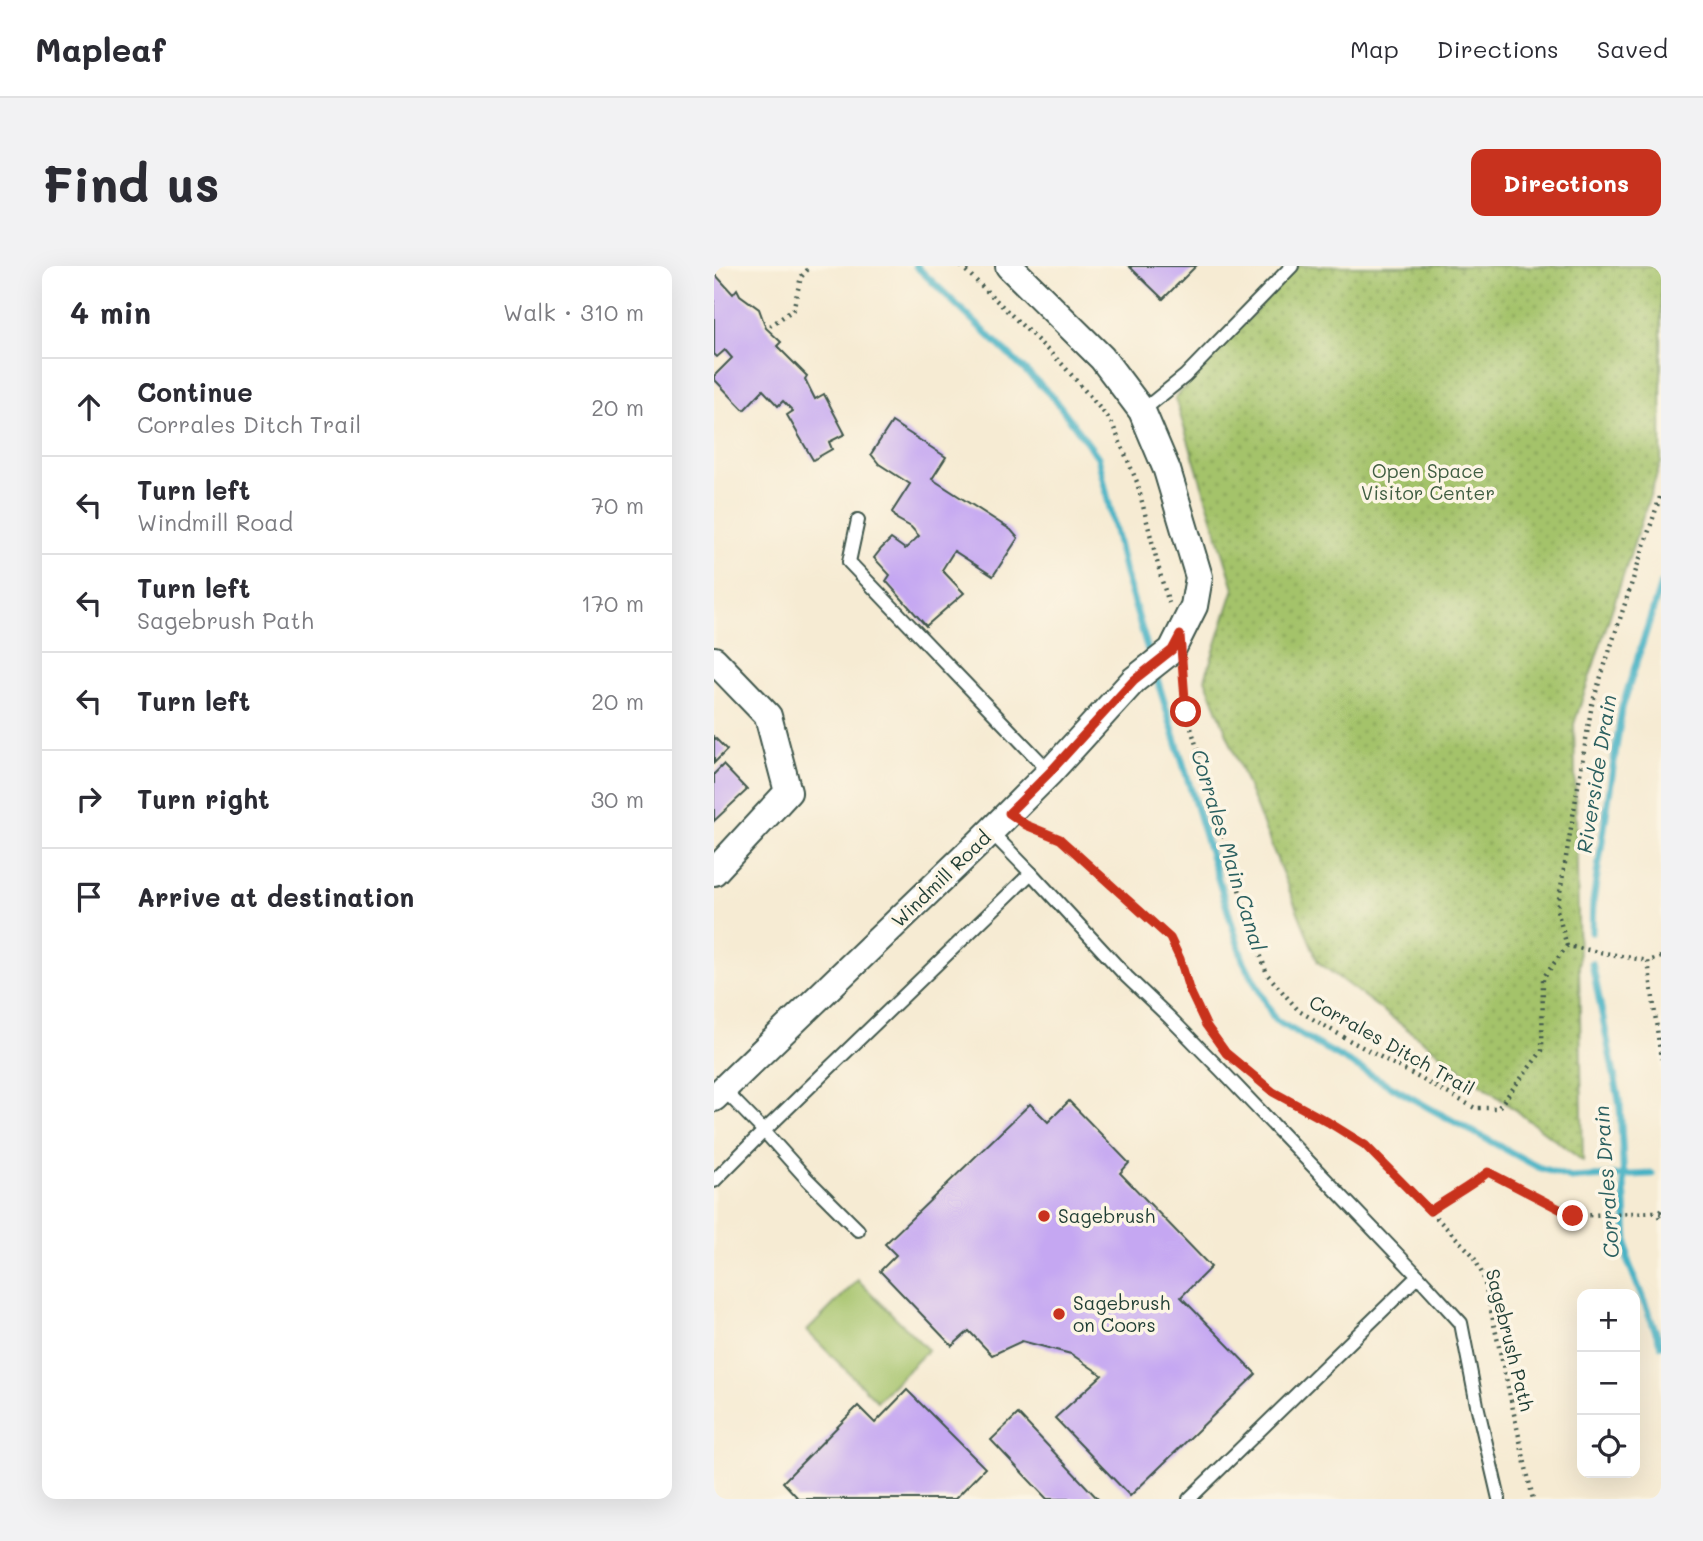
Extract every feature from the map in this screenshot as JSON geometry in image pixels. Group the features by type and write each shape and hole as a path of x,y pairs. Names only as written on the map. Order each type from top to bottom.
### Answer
{"street":[{"name":"Windmill Road","path":"719,1093 1050,772 1134,680 1176,642 1194,606 1199,576 1167,470 1142,411 1102,358 1009,266"},
{"path":"714,660 768,716 788,792 714,872"}],"lane":[{"path":"1142,411 1185,376 1292,266"},
{"path":"858,520 849,562 1050,772"},
{"path":"1000,822 1031,873 1127,977 1179,1027 1461,1323 1499,1499"},
{"path":"714,1181 1031,873"},
{"path":"719,1093 764,1131 858,1230"},
{"path":"1189,1499 1418,1276"}],"path":[{"path":"770,326 793,310 801,277 811,266"},
{"name":"Corrales Ditch Trail","path":"961,266 1062,365 1111,421 1137,482 1176,642 1186,712 1247,916 1267,974 1299,1011 1349,1041 1475,1108 1498,1108 1542,1051 1543,978 1567,946"},
{"path":"1661,494 1592,704 1557,910 1567,946 1648,961 1661,957"},
{"path":"1000,822 1026,825 1060,839 1170,938 1189,989 1213,1034"},
{"path":"1648,961 1661,1059"},
{"name":"Sagebrush Path","path":"1254,1076 1273,1092 1365,1145 1472,1254 1483,1275 1533,1499"},
{"path":"1430,1211 1447,1198 1472,1186 1488,1172 1573,1216 1660,1212 1661,1221"}],"green space":[{"name":"Open Space Visitor Center","path":"1298,266 1661,266 1661,462 1574,724 1583,1161 1318,962 1205,679 1234,588 1175,398"},
{"path":"858,1280 928,1350 877,1401 807,1331"}],"building":[{"path":"1129,266 1196,266 1163,299"},
{"path":"714,273 733,294 737,289 740,295 759,309 766,328 781,342 777,346 807,376 805,379 815,399 824,394 845,434 829,442 832,449 813,460 787,415 793,411 783,401 778,406 763,390 744,410 714,379 732,358 725,350 717,357 714,354"},
{"path":"892,422 946,457 932,479 1011,530 1018,538 993,576 954,551 942,570 964,593 926,626 886,581 890,575 874,558 891,539 905,549 919,536 892,512 910,484 879,464 871,454"},
{"path":"714,737 727,750 714,763"},
{"path":"723,765 747,790 714,821 714,774"},
{"name":"Sagebrush on Coors","path":"1069,1101 1129,1163 1120,1173 1211,1267 1181,1297 1256,1374 1130,1496 1055,1418 1102,1375 1071,1354 1022,1341 992,1355 969,1331 952,1346 880,1271 896,1255 885,1244 1030,1104 1048,1122"},
{"path":"907,1390 985,1468 955,1499 795,1499 797,1497 783,1482 858,1406 875,1423"},
{"path":"1018,1414 1098,1499 1047,1499 991,1440"}],"waterway":[{"name":"Corrales Main Canal","path":"916,266 1054,398 1098,457 1125,573 1151,660"},
{"name":"Riverside Drain","path":"1592,932 1593,902 1622,708 1661,584"},
{"name":"Corrales Main Canal","path":"1155,672 1243,960 1275,1020 1538,1167 1571,1178 1652,1174"},
{"name":"Corrales Drain","path":"1592,963 1620,1105 1628,1261 1661,1345"}],"place":[{"name":"Sagebrush","path":"1044,1216"},
{"name":"Sagebrush on Coors","path":"1059,1314"}],"route":[{"path":"1186,712 1180,635 1172,650 1134,680 1009,813 1026,825 1060,839 1170,938 1206,1025 1226,1053 1273,1092 1365,1145 1430,1211 1447,1198 1472,1186 1488,1172 1573,1216"}]}
